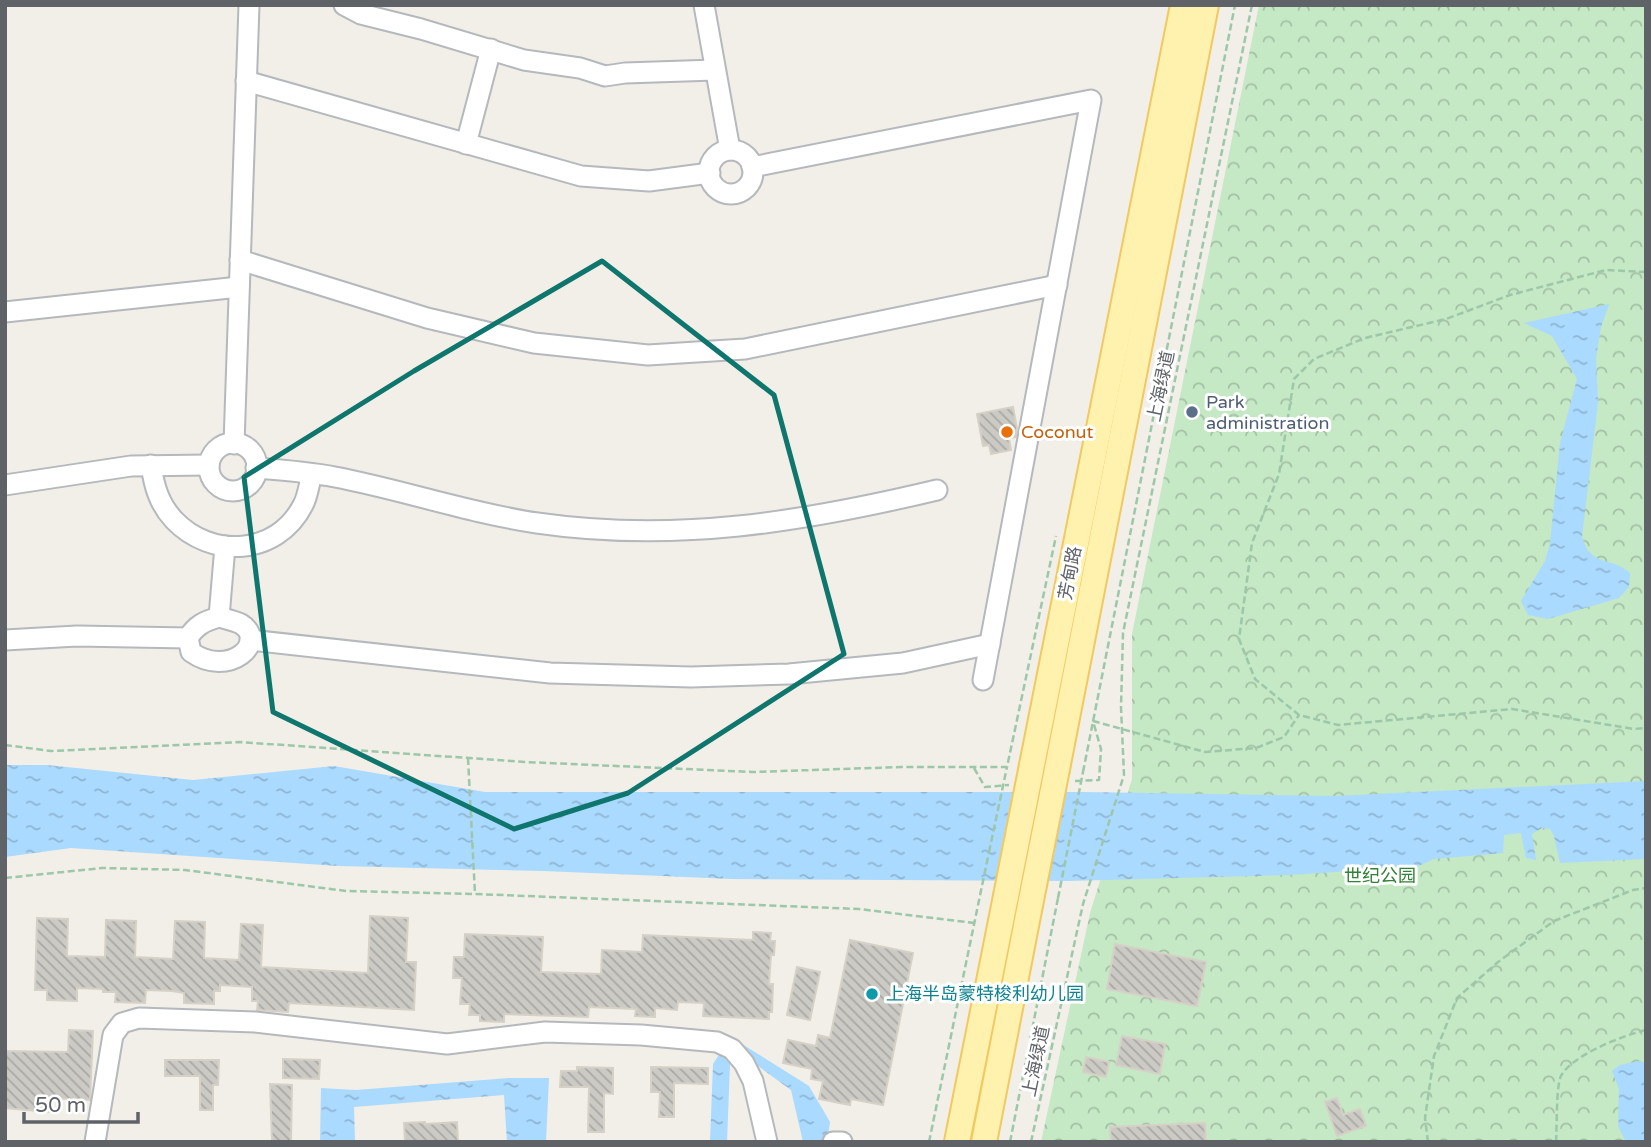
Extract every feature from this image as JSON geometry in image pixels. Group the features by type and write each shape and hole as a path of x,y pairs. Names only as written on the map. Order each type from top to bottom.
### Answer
{"main road":[{"name":"芳甸路","path":"984,1142 1018,898 1032,765 1183,5"},
{"name":"芳甸路","path":"957,1142 1018,898 1057,769 1206,5"}],"street":[{"path":"234,444 249,5"},
{"path":"344,5 362,14 524,60 580,68 605,76 715,70"},
{"path":"704,5 730,150"},
{"path":"466,144 491,50"},
{"path":"246,81 581,176 649,181 710,173"},
{"path":"752,167 1091,100 984,680"},
{"path":"730,150 746,155 752,167 752,178 748,186 733,193 717,188 710,173 715,157 730,150"},
{"path":"240,260 427,318 507,337 534,343 648,355 745,349 1057,285"},
{"path":"5,312 239,287"},
{"path":"234,444 241,445 251,453 256,468 252,481 243,489 231,491 223,489 213,481 209,465 217,449 223,445 234,444"},
{"path":"150,465 159,499 174,520 198,538 225,546 246,548 264,543 282,531 303,505 312,474"},
{"path":"5,485 131,466 209,465"},
{"path":"256,468 335,477 537,523 623,531 705,530 799,519 937,490"},
{"path":"219,617 225,546"},
{"path":"219,617 241,624 250,640 248,649 243,656 221,663 209,662 191,652 188,638 195,628 219,617"},
{"path":"5,640 78,636 188,638"},
{"path":"250,640 550,673 691,677 789,674 903,663 990,644"},
{"path":"95,1142 113,1035 122,1023 139,1018 255,1022 447,1044 545,1032 641,1035 717,1042 732,1048 753,1081 767,1142"}],"path":[{"path":"1010,1142 1235,5"},
{"name":"上海绿道","path":"1031,1142 1083,904 1124,775 1123,633 1252,5"},
{"path":"1646,272 1606,270 1510,295 1446,319 1365,338 1314,359 1294,379 1279,474 1252,543 1239,639 1255,679 1299,715 1338,725 1513,709 1646,729"},
{"path":"1093,721 1205,752 1256,748 1284,737 1299,715"},
{"path":"5,745 51,751 240,742 468,758 753,772 1007,767 929,1142"},
{"path":"468,758 475,894"},
{"path":"5,878 102,868 185,870 346,891 859,909 974,923"},
{"path":"1422,1142 1428,1141 1425,1118 1434,1056 1457,998 1498,962 1554,921 1633,890 1646,888"},
{"path":"1556,1142 1560,1077 1594,1050 1621,1036 1646,1030"}],"highlighted area":[{"path":"602,261 774,395 844,654 628,793 514,829 273,712 244,477 414,371"}],"green space":[{"name":"世纪公园","path":"1259,5 1646,5 1646,1142 1041,1142 1090,913 1132,779 1132,634"}],"water":[{"path":"1609,304 1601,327 1596,358 1598,402 1582,537 1586,547 1596,558 1630,573 1629,587 1619,598 1548,619 1528,615 1521,601 1545,561 1550,543 1560,443 1577,379 1552,336 1524,323"},
{"path":"5,765 47,765 193,780 334,766 485,792 1084,792 1335,796 1646,781 1646,859 1560,863 1554,836 1550,829 1542,828 1532,834 1536,860 1526,858 1521,833 1504,835 1503,853 1434,859 1416,867 1289,875 1068,881 732,879 338,866 71,848 5,857"},
{"path":"742,1044 809,1086 830,1122 827,1142 803,1142 791,1090 747,1058 730,1064 727,1142 710,1142 713,1064 722,1050"},
{"path":"1639,1061 1646,1063 1646,1142 1626,1142 1618,1126 1619,1089 1612,1071 1620,1065"},
{"path":"509,1078 549,1078 546,1142 507,1142 504,1095 354,1107 355,1142 320,1142 321,1088 356,1090"}],"building":[{"path":"1013,407 1017,428 1016,437 1009,438 1011,450 991,454 989,445 983,446 977,414"},
{"path":"370,916 408,918 406,962 416,962 414,1010 289,1003 288,1012 257,1010 258,1001 252,1001 252,987 220,985 220,991 214,991 214,1004 184,1003 184,993 172,991 146,990 145,1003 115,1002 116,992 103,992 103,989 77,988 77,1001 47,1000 47,990 35,990 37,918 68,919 67,956 105,957 106,920 136,921 135,957 173,959 175,921 205,922 204,958 239,960 241,924 263,925 261,967 368,973"},
{"path":"753,932 771,933 770,941 775,941 774,955 771,955 769,984 773,984 772,1012 769,1012 769,1019 703,1016 704,1003 678,1002 677,1010 655,1008 655,1017 635,1016 636,1009 589,1007 588,1017 504,1014 504,1022 480,1021 480,1015 469,1015 470,1004 460,1004 462,978 453,978 454,957 464,957 465,934 543,937 541,972 601,974 602,950 642,952 643,935 753,940"},
{"name":"上海半岛蒙特梭利幼儿园","path":"850,940 913,953 883,1105 851,1099 850,1105 819,1099 823,1081 811,1079 812,1069 783,1063 788,1040 816,1046 818,1035 830,1038"},
{"path":"1115,944 1206,962 1197,1006 1107,989"},
{"path":"797,967 820,972 810,1020 787,1015"},
{"path":"69,1030 93,1031 90,1100 49,1098 49,1112 5,1108 5,1051 68,1052"},
{"path":"1122,1036 1165,1044 1160,1074 1116,1065"},
{"path":"1086,1057 1109,1062 1106,1077 1083,1072"},
{"path":"283,1059 320,1060 319,1079 283,1078"},
{"path":"165,1060 219,1060 218,1085 213,1085 213,1110 200,1110 200,1076 165,1076"},
{"path":"577,1067 613,1068 613,1094 604,1093 604,1132 588,1132 589,1087 560,1087 561,1071 577,1071"},
{"path":"651,1067 708,1068 708,1084 674,1083 674,1117 659,1117 660,1092 651,1092"},
{"path":"270,1084 292,1085 291,1142 272,1142"},
{"path":"1337,1098 1343,1115 1360,1109 1366,1126 1337,1136 1325,1102"},
{"path":"457,1122 458,1142 405,1142 404,1123"},
{"path":"1205,1123 1206,1142 1111,1142 1110,1127"}],"place":[{"name":"Park administration","path":"1192,412"},
{"name":"Coconut","path":"1007,432"},
{"name":"上海半岛蒙特梭利幼儿园","path":"872,994"}]}
